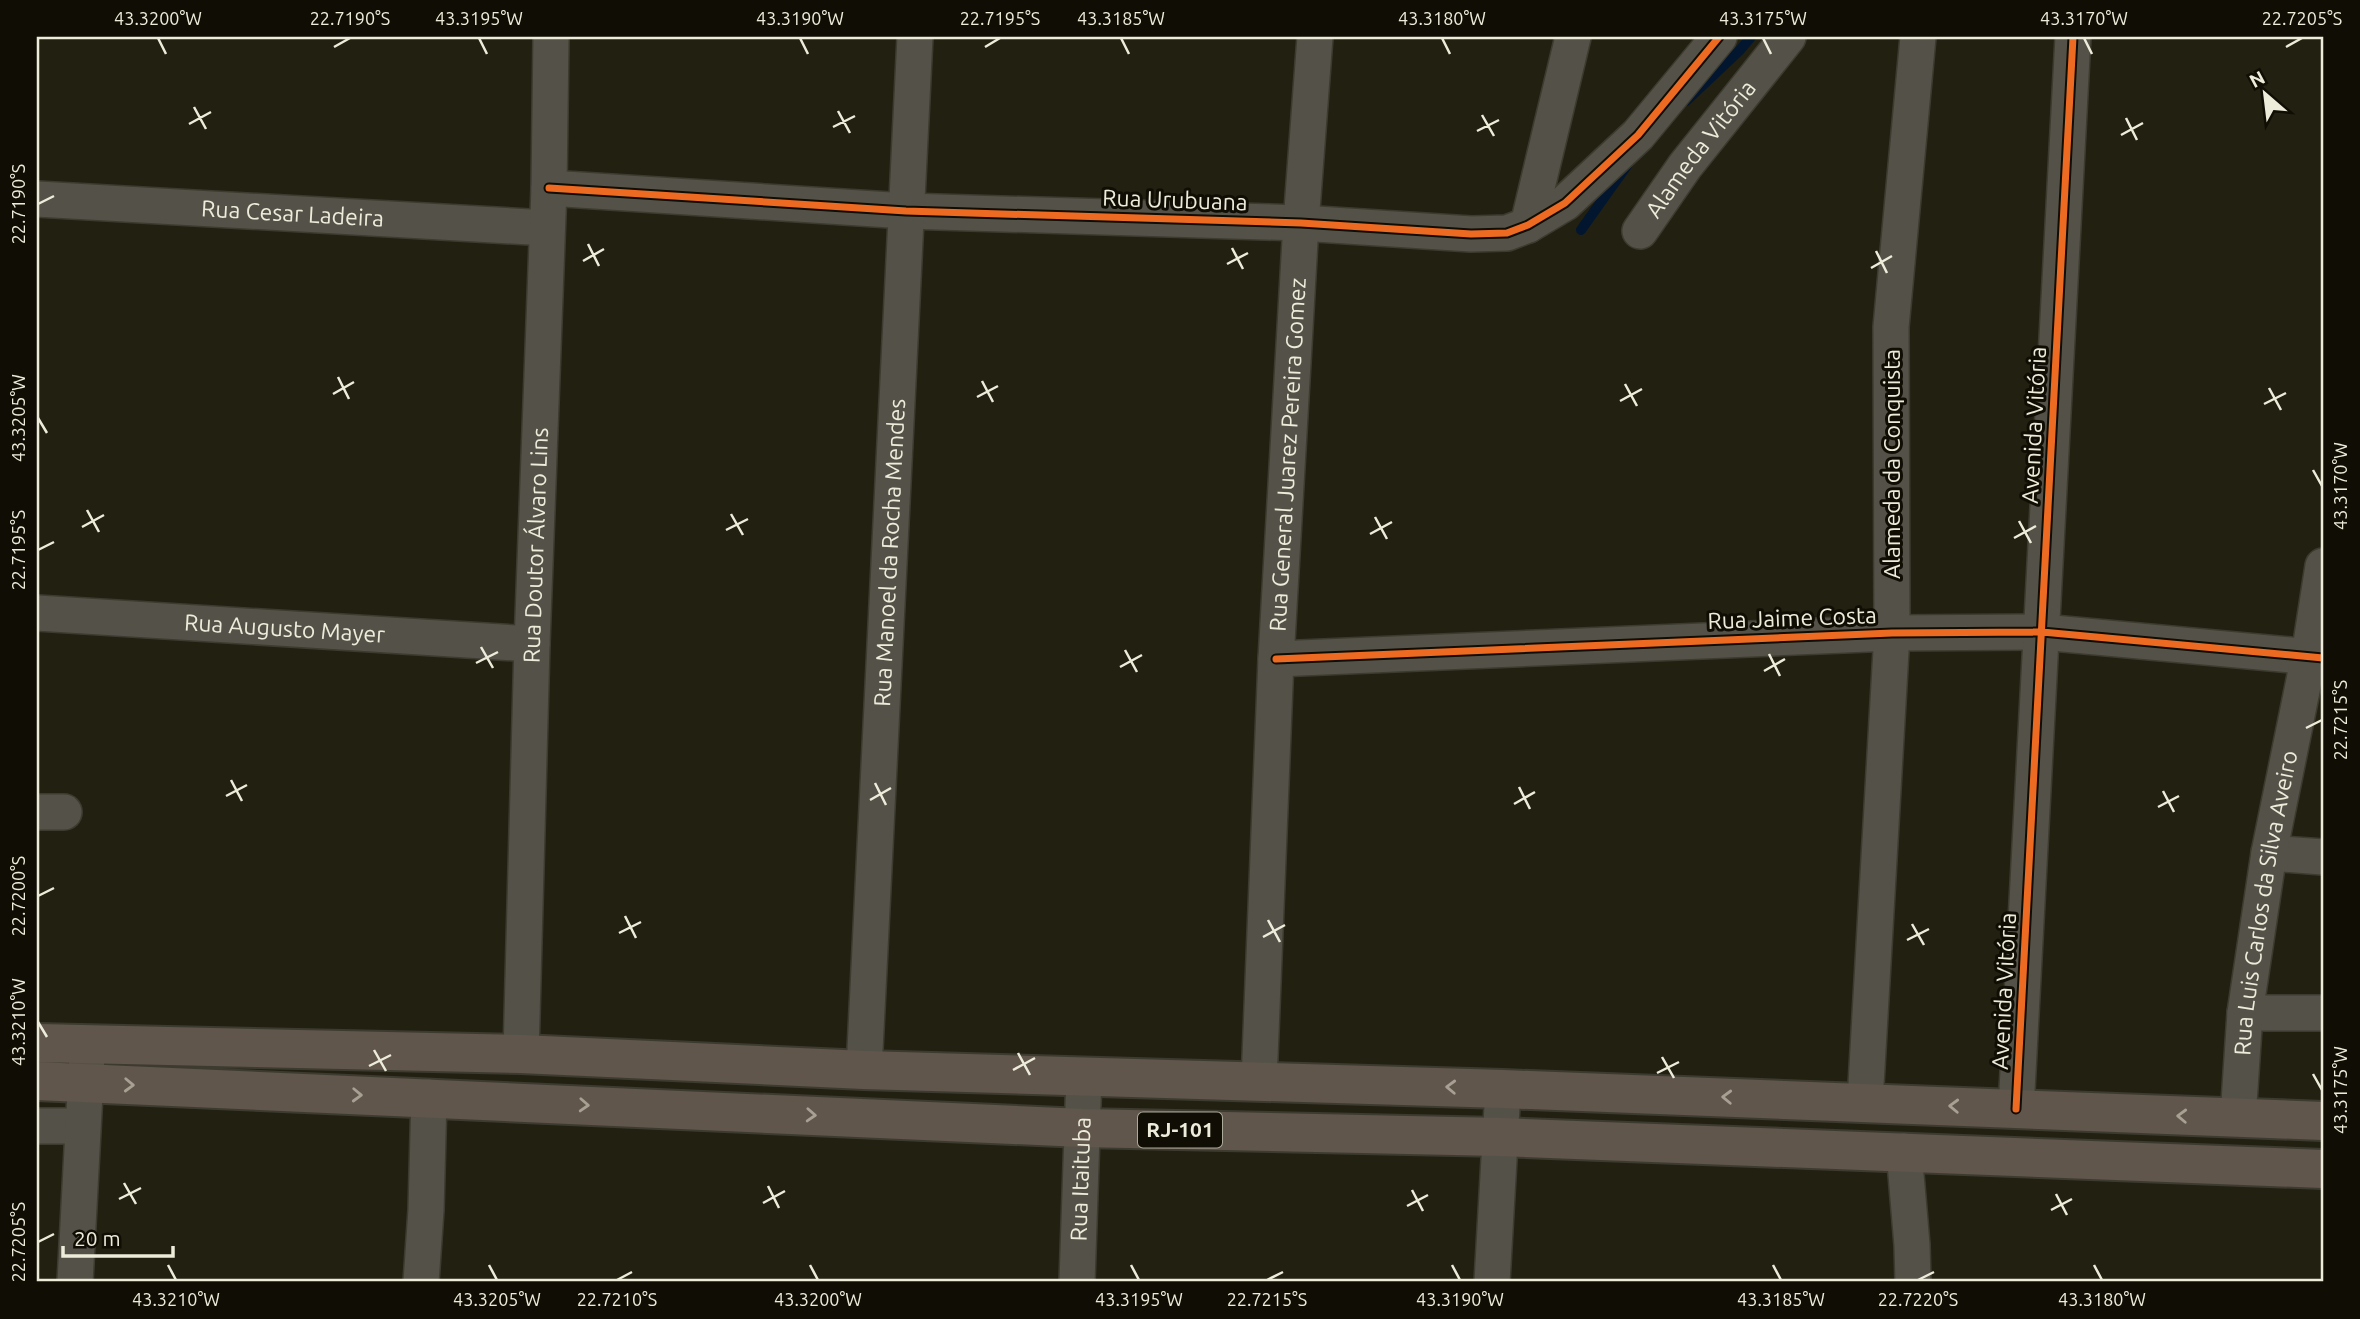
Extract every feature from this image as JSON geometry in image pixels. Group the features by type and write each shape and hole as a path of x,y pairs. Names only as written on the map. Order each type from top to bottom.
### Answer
{"main road":[{"name":"RJ-101","path":"37,1043 521,1054 864,1070 1503,1089 2323,1121"},
{"name":"RJ-101","path":"37,1082 429,1097 1082,1128 1500,1137 2323,1169"}],"street":[{"name":"Rua Doutor Álvaro Lins","path":"521,1054 532,644 549,188 551,37"},
{"name":"Rua Manoel da Rocha Mendes","path":"864,1070 915,37"},
{"name":"Rua General Juarez Pereira Gomez","path":"1259,1082 1276,659 1301,223 1315,37"},
{"path":"1528,225 1573,37"},
{"name":"Rua Urubuana","path":"549,188 906,211 1301,223 1471,234 1507,233 1528,225 1565,203 1638,135 1719,37"},
{"name":"Alameda Vitória","path":"1640,230 1685,166 1788,37"},
{"name":"Alameda da Conquista","path":"1866,1102 1892,633 1891,327 1918,37"},
{"name":"Avenida Vitória","path":"2016,1109 2073,37"},
{"name":"Rua Cesar Ladeira","path":"37,199 547,228"},
{"name":"Rua Luis Carlos da Silva Aveiro","path":"2238,1118 2245,1013 2269,853 2316,657 2323,566"},
{"name":"Rua Augusto Mayer","path":"37,613 532,644"},
{"name":"Rua Jaime Costa","path":"1276,659 1892,633 2042,632 2316,657"},
{"path":"2269,853 2323,857"},
{"path":"2245,1013 2323,1013"},
{"path":"75,1282 88,1045"},
{"name":"Rua Itaituba","path":"1077,1282 1084,1076"},
{"path":"1492,1282 1503,1089"},
{"path":"421,1282 429,1097"},
{"path":"37,1126 82,1126"},
{"path":"1904,1151 1913,1282"}],"waterway":[{"path":"1686,101 1751,37"},
{"path":"1581,230 1628,164"}],"cycle path":[{"path":"549,188 906,211 1301,223 1471,234 1507,233 1528,225 1565,203 1638,135 1719,37"},
{"path":"2016,1109 2073,37"},
{"path":"1276,659 1892,633 2042,632 2323,658"}]}
